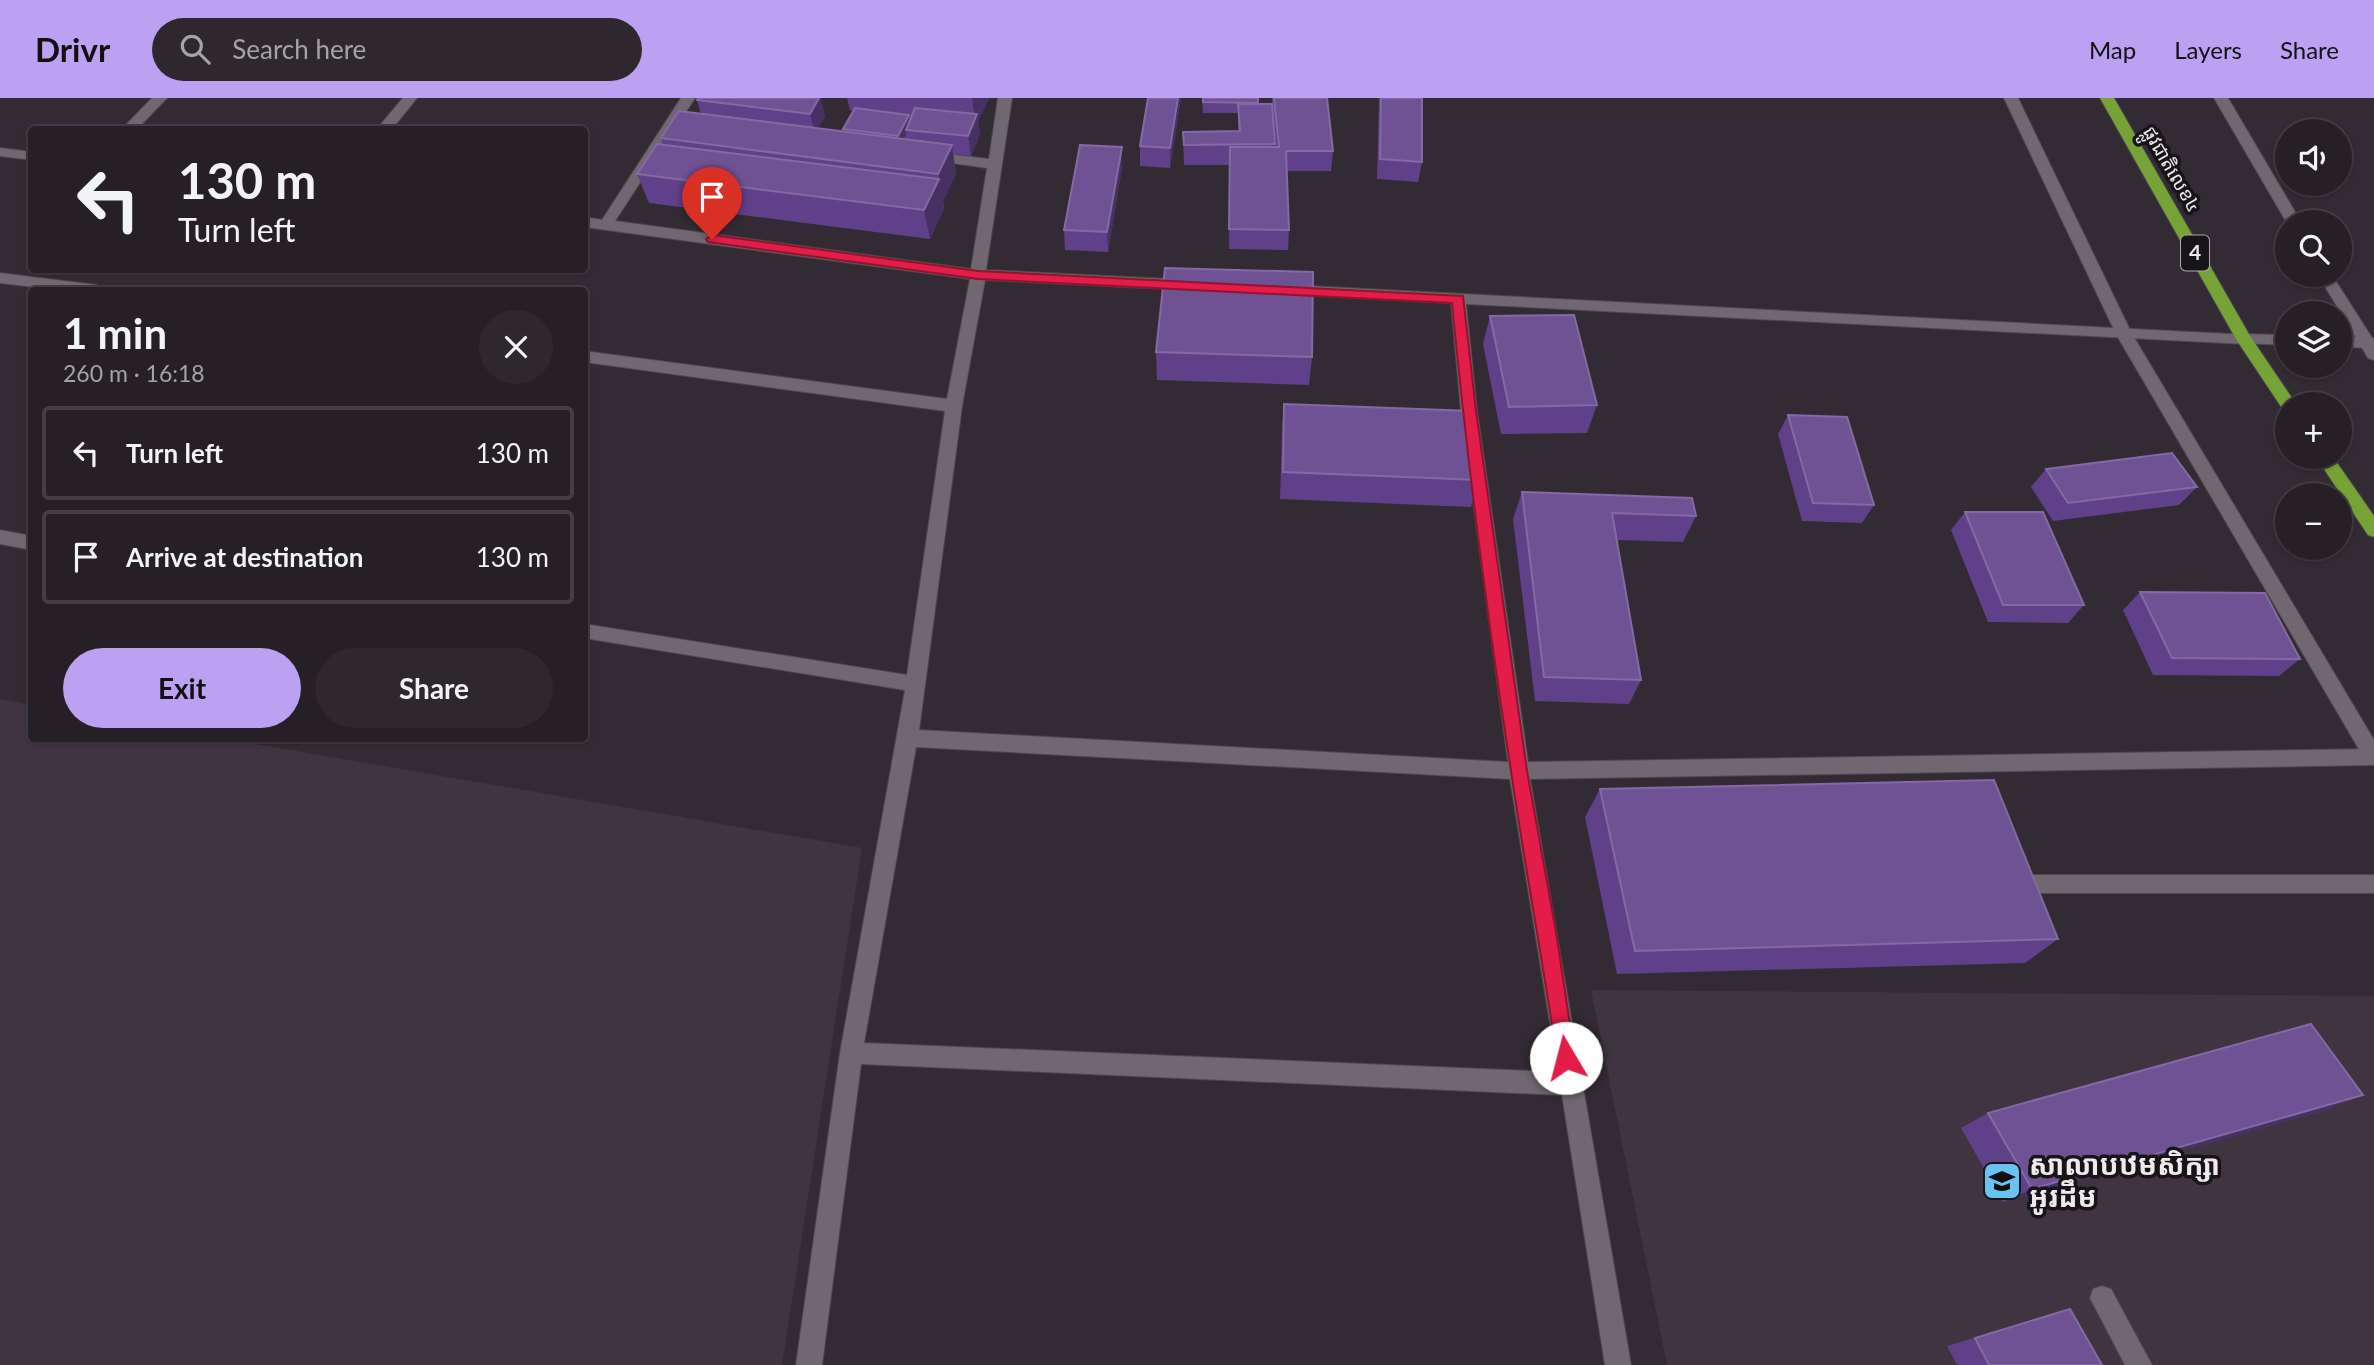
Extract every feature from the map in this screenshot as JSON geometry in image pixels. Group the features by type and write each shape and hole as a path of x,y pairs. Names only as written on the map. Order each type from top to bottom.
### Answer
{"highway":[{"name":"ផ្លូវជាតិលេខ៤","path":"2107,98 2244,339 2280,392"},
{"path":"2332,469 2374,530"}],"street":[{"path":"132,126 160,98"},
{"path":"386,126 410,98"},
{"path":"606,224 679,124 688,98"},
{"path":"810,1365 851,1053 908,738 954,406 978,275 1005,98"},
{"path":"908,738 1519,771 2374,757 2124,334 2011,98"},
{"path":"2221,98 2287,210"},
{"path":"0,152 28,156"},
{"path":"913,154 993,164"},
{"path":"588,222 978,275 1212,286"},
{"path":"0,278 73,287"},
{"path":"2333,287 2371,346"},
{"path":"1266,289 2275,340"},
{"path":"1458,299 1469,411 1519,771 1548,932 1570,1084 1618,1365"},
{"path":"2352,344 2371,346"},
{"path":"588,357 954,406"},
{"path":"0,537 28,541"},
{"path":"588,632 916,684"},
{"path":"2011,884 2374,884"},
{"path":"851,1053 1570,1084"},
{"path":"2102,1298 2139,1365"}],"shaded area":[{"path":"0,699 28,704 28,742 244,742 862,848 782,1365 0,1365"},
{"name":"សាលាបឋមសិក្សា អូរដឹម","path":"1591,990 2374,996 2374,1365 1667,1365"}],"building":[{"path":"819,98 810,114 697,100"},
{"path":"1148,98 1178,98 1170,148 1140,146"},
{"path":"1203,98 1258,98 1258,103 1203,102"},
{"path":"1274,98 1327,98 1333,151 1286,151 1289,230 1229,229 1230,147 1279,147"},
{"path":"1381,98 1422,98 1422,162 1380,159"},
{"path":"1238,104 1272,104 1275,144 1184,145 1183,132 1240,131"},
{"path":"855,108 909,115 898,136 843,129"},
{"path":"915,108 977,114 968,136 906,130"},
{"path":"679,111 952,145 938,174 661,138"},
{"path":"657,144 939,179 924,210 637,174"},
{"path":"1080,145 1122,147 1107,232 1064,230"},
{"path":"1165,268 1313,272 1312,357 1156,352"},
{"path":"1574,315 1597,405 1509,407 1490,316"},
{"path":"1284,404 1472,411 1478,480 1283,472"},
{"path":"1788,415 1847,417 1874,505 1813,503"},
{"path":"2172,453 2197,487 2068,503 2046,469"},
{"path":"1522,492 1692,498 1696,516 1612,513 1641,680 1544,677"},
{"path":"1965,512 2043,512 2084,605 2003,605"},
{"path":"2140,592 2265,593 2300,659 2172,658"},
{"path":"1994,780 2058,939 1635,951 1600,789"},
{"path":"2311,1024 2363,1095 2032,1189 1988,1113"},
{"path":"2070,1309 2102,1365 1989,1365 1975,1338"}],"place":[{"name":"សាលាបឋមសិក្សា អូរដឹម","path":"2002,1181"}],"route":[{"path":"712,239 978,275 1458,299 1469,411 1519,771 1548,932 1566,1058"}]}
